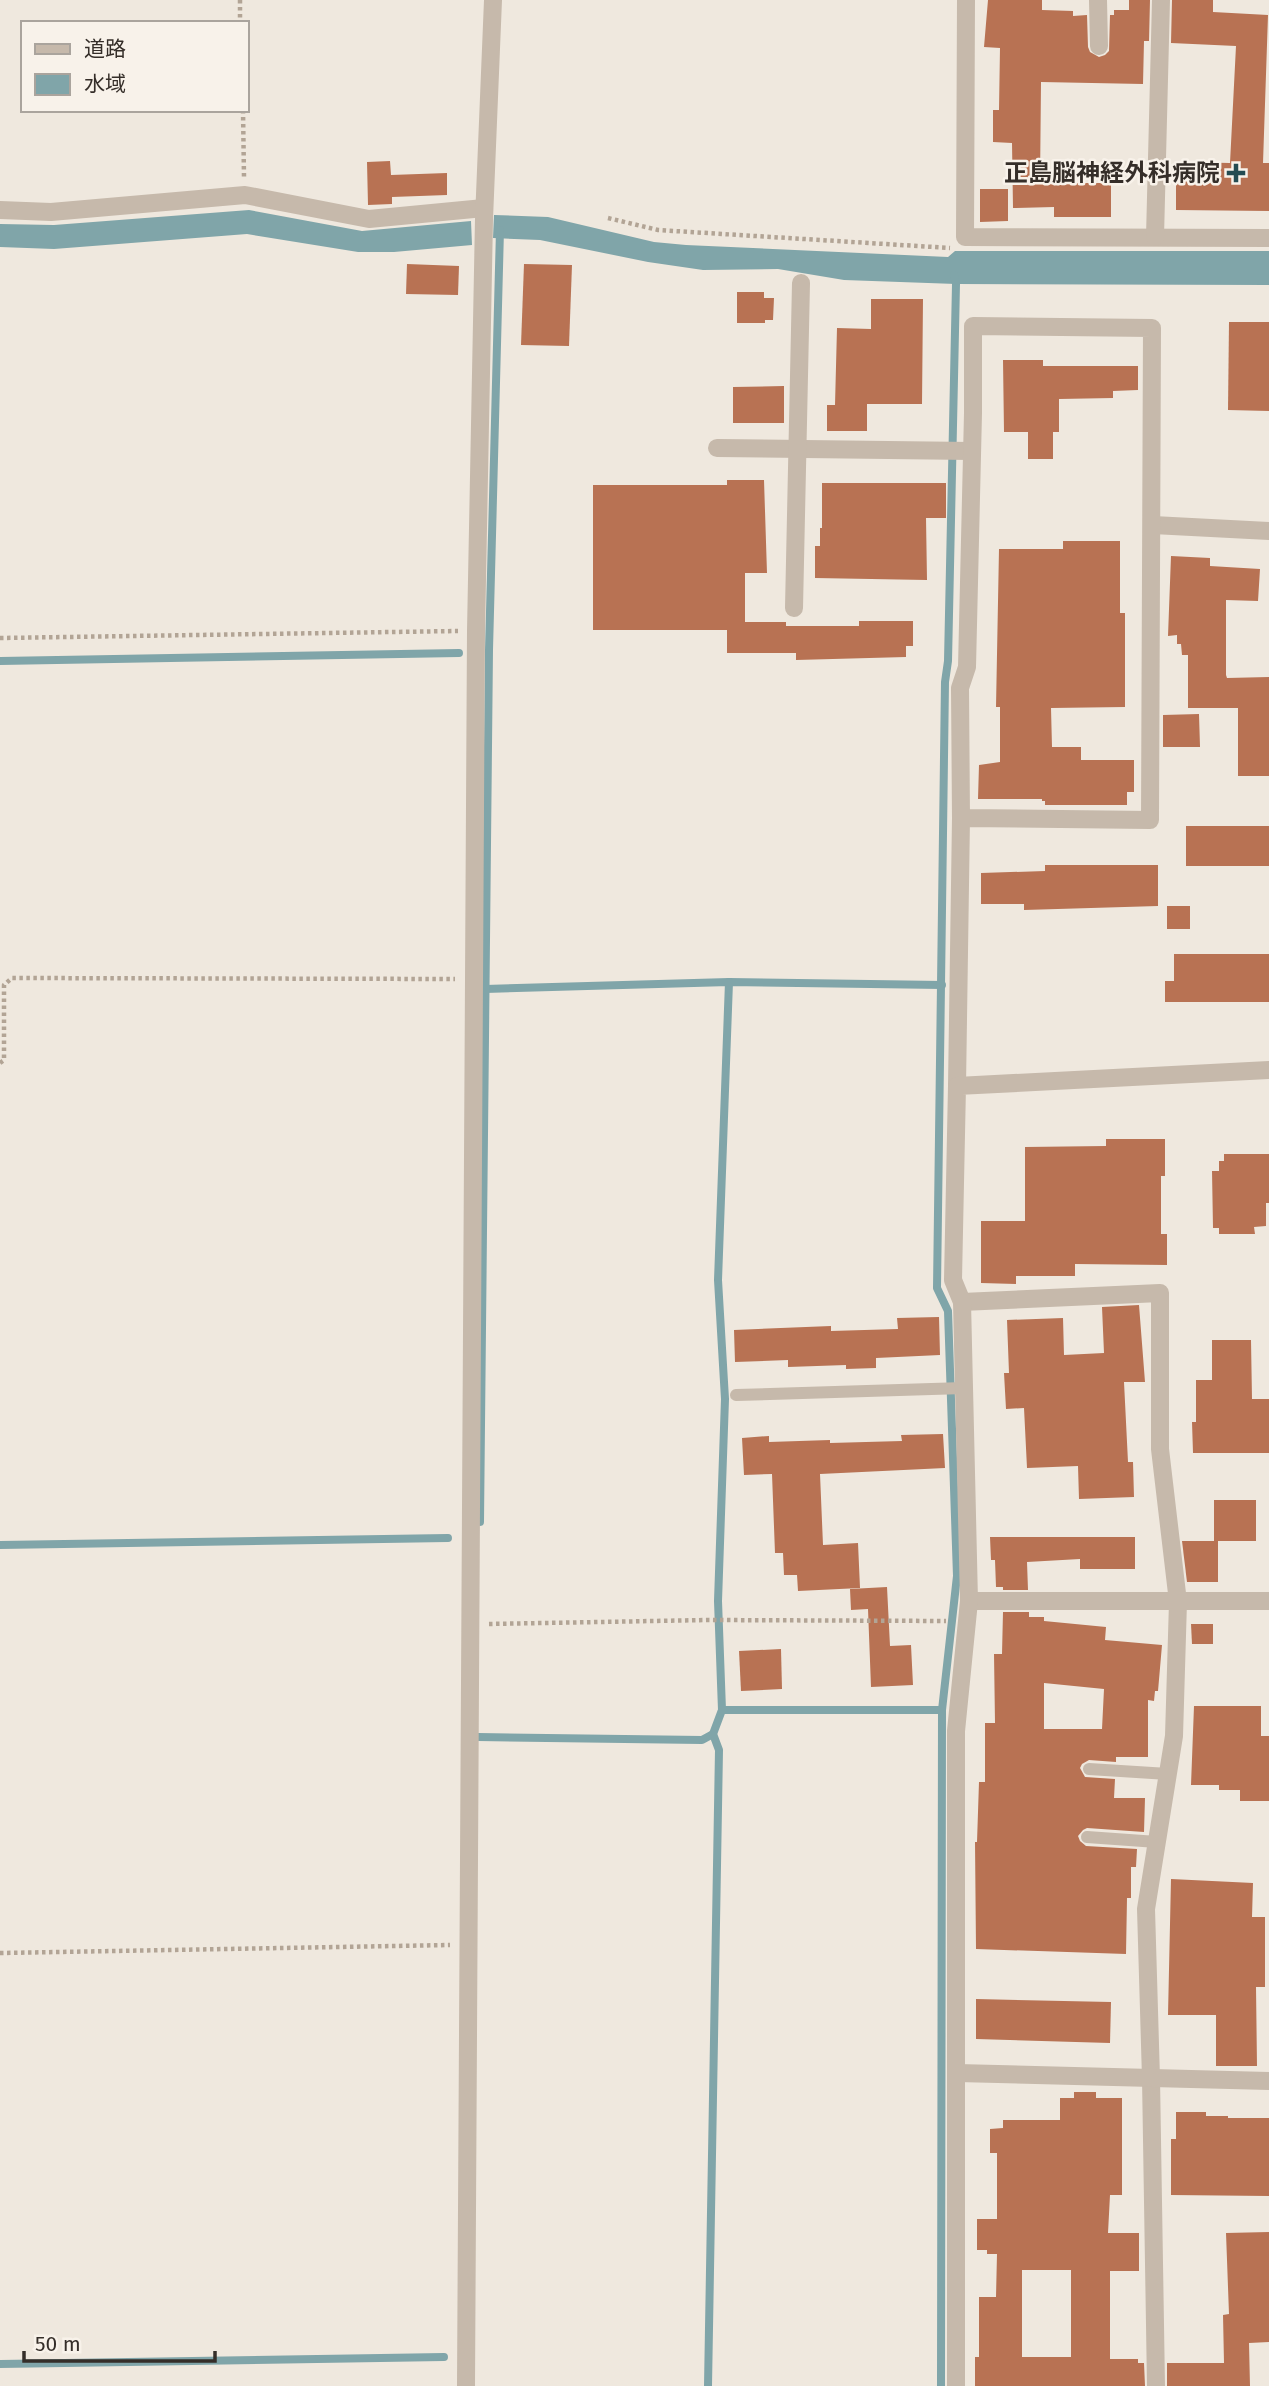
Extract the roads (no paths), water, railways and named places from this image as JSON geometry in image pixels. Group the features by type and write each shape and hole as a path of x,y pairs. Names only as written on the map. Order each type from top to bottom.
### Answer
{"street":[{"path":"466,2386 476,631 483,240 492,0"},
{"path":"966,0 965,237 1269,238"},
{"path":"1098,0 1098,46"},
{"path":"1155,237 1161,0"},
{"path":"0,210 51,212 245,195 369,219 484,213"},
{"path":"794,608 801,283"},
{"path":"956,2386 956,1731 969,1601 961,1388 962,1302 953,1280 961,818 960,688 967,667 968,450 973,327 1152,328 1150,820 961,818"},
{"path":"717,448 968,450"},
{"path":"1153,525 1269,531"},
{"path":"957,1087 1269,1070"},
{"path":"962,1302 1160,1293 1160,1449 1178,1602 1174,1736 1146,1909 1156,2386"},
{"path":"969,1601 1269,1601"},
{"path":"957,2073 1269,2081"}],"lane":[{"path":"736,1395 961,1388"},
{"path":"1089,1769 1168,1774"},
{"path":"1087,1837 1157,1842"}],"water":[{"path":"249,210 362,231 471,221 472,245 394,252 358,252 247,234 54,249 0,247 0,224 54,225"},
{"path":"494,215 548,217 654,242 686,245 948,257 955,251 1269,251 1269,285 956,284 844,280 778,269 703,270 540,240 493,238"}],"waterway":[{"path":"480,1522 489,650 500,230"},
{"path":"941,2386 942,1710 957,1576 948,1311 937,1288 945,682 948,661 956,284 954,275"},
{"path":"0,661 459,653"},
{"path":"485,989 729,982 942,985"},
{"path":"722,1710 718,1601 725,1399 718,1280 729,982"},
{"path":"0,1545 448,1538"},
{"path":"478,1737 702,1740 713,1734 722,1710 942,1710"},
{"path":"708,2386 719,1750 713,1734"},
{"path":"0,2364 444,2357"}],"place":[{"name":"正島脳神経外科病院","path":"1236,173"}]}
